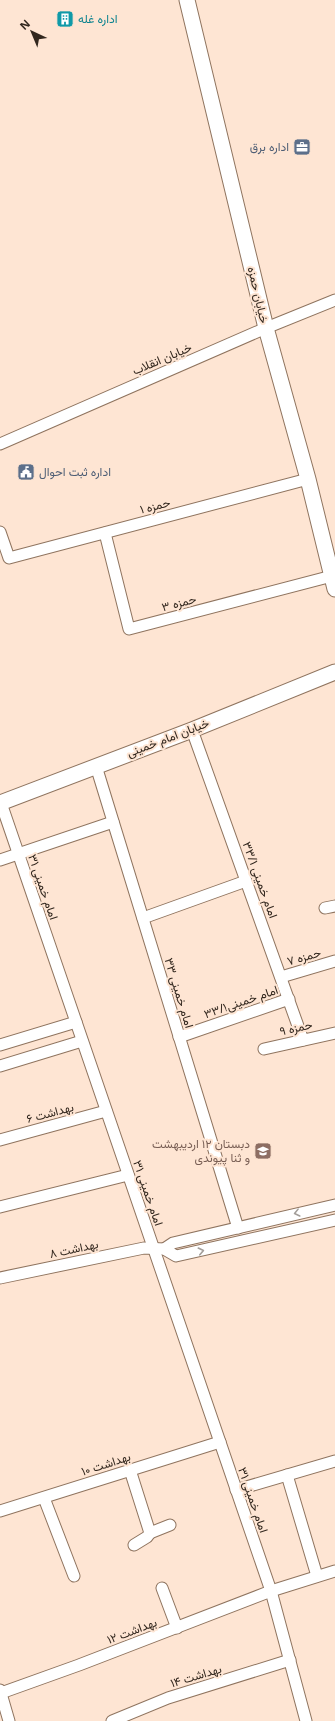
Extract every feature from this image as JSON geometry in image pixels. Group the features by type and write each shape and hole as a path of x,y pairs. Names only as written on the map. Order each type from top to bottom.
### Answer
{"main road":[{"name":"خیابان حمزه","path":"187,0 266,328 308,479 333,583"},
{"name":"خیابان امام خمینی","path":"0,803 192,730 335,672"}],"street":[{"name":"خیابان انقلاب","path":"0,444 266,328 335,300"},
{"name":"حمزه ۱","path":"0,532 9,558 308,479"},
{"name":"حمزه ۳","path":"106,533 129,629 333,583"},
{"name":"امام خمینی ۳۳/۱","path":"192,730 303,1040"},
{"name":"امام خمینی ۳۳","path":"96,766 238,1228"},
{"name":"امام خمینی ۳۱","path":"0,803 128,1175 159,1249 220,1442 271,1592 306,1721"},
{"path":"0,860 113,822"},
{"path":"143,918 246,880"},
{"name":"حمزه ۷","path":"281,977 335,961"},
{"name":"امام خمینی۳۳/۱","path":"179,1037 289,999"},
{"path":"0,1045 76,1022"},
{"name":"حمزه ۹","path":"264,1049 335,1033"},
{"path":"0,1066 82,1041"},
{"name":"بهداشت ۶","path":"0,1140 106,1111"},
{"path":"0,1207 128,1175"},
{"path":"159,1249 173,1243 335,1205"},
{"path":"159,1249 176,1256 335,1220"},
{"name":"بهداشت ۸","path":"0,1278 144,1248 159,1249"},
{"name":"بهداشت ۱۰","path":"0,1512 220,1442"},
{"path":"236,1490 335,1460"},
{"path":"130,1470 150,1533"},
{"path":"287,1475 317,1576"},
{"path":"44,1498 74,1576"},
{"path":"134,1545 147,1537 150,1533 170,1525"},
{"name":"بهداشت ۱۲","path":"0,1691 79,1665 271,1592 335,1571"},
{"path":"162,1588 177,1628"},
{"name":"بهداشت ۱۴","path":"112,1721 168,1698 290,1660"},
{"path":"0,1691 9,1721"}],"place":[{"name":"اداره غله","path":"65,19"},
{"name":"اداره برق","path":"302,147"},
{"name":"اداره ثبت احوال","path":"26,472"},
{"name":"دبستان ۱۲ اردیبهشت و ثنا پیوندی","path":"263,1151"}]}
